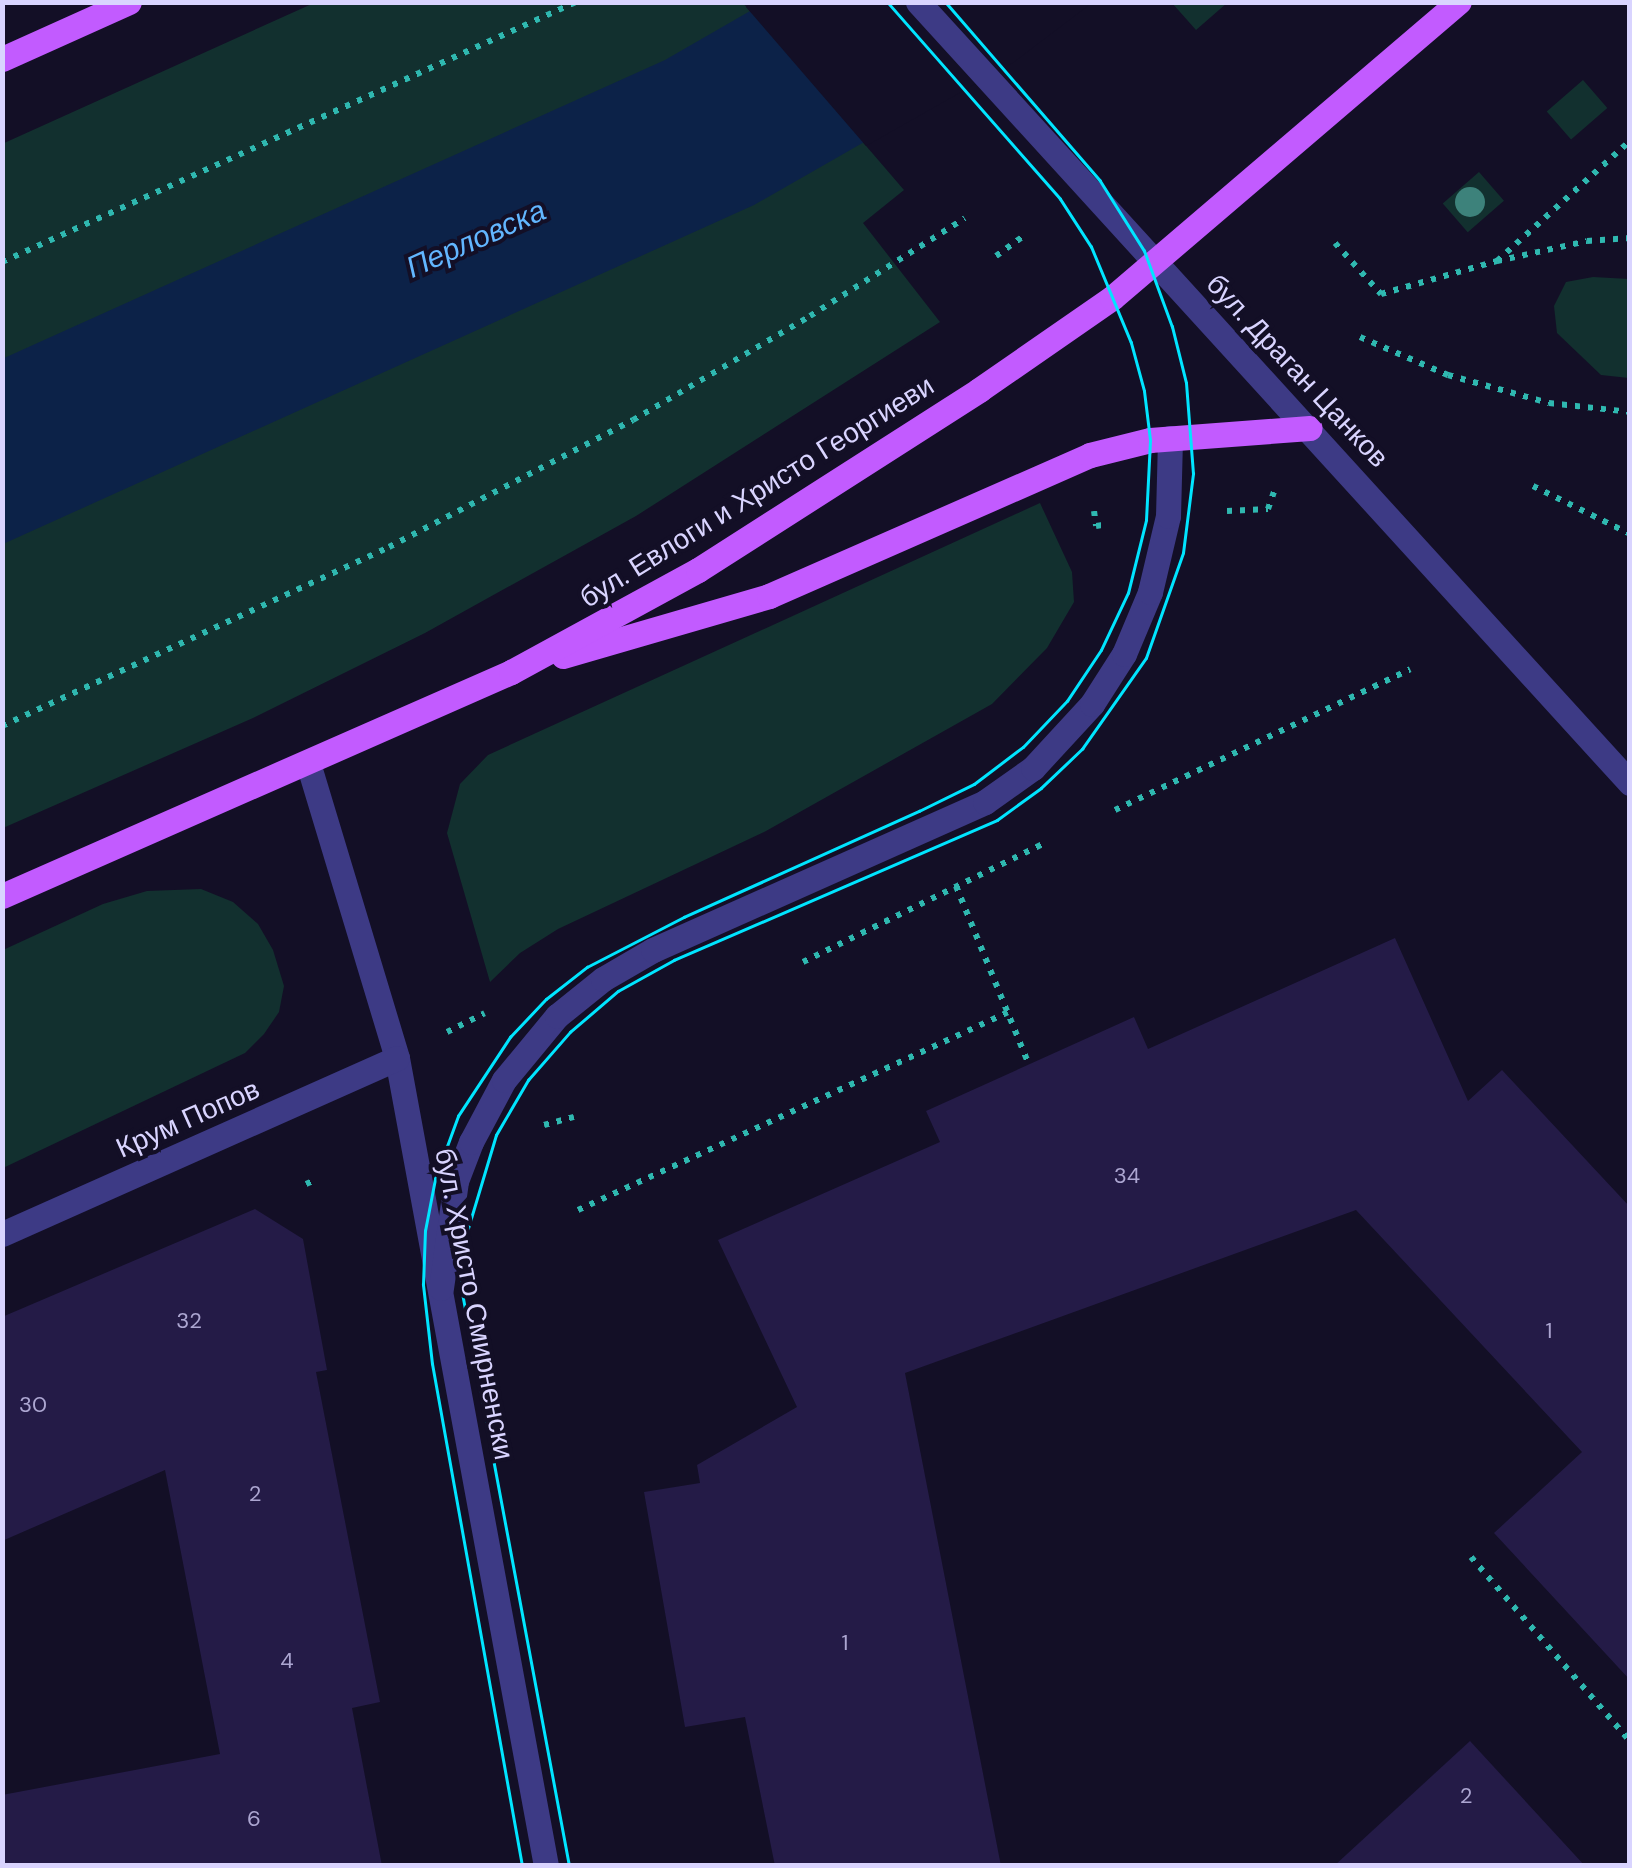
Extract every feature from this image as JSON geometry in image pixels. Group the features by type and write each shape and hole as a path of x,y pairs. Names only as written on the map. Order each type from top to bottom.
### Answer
{"main road":[{"path":"2,59 129,2"},
{"name":"бул. Евлоги и Христо Георгиеви","path":"2,896 511,672 714,560 980,390 1156,264 1459,2"},
{"path":"511,672 769,596 1026,480 1090,456 1170,438 1310,428"}],"street":[{"name":"бул. Драган Цанков","path":"918,2 1630,783"},
{"path":"441,1288 449,1216 471,1142 504,1080 557,1016 603,979 653,950 985,802 1033,768 1092,704 1124,654 1150,592 1168,516 1170,438"},
{"name":"бул. Христо Смирненски","path":"308,762 398,1058 546,1866"},
{"name":"Крум Попов","path":"2,1234 398,1058"}],"path":[{"path":"2,262 576,2"},
{"path":"1496,261 1630,141"},
{"path":"2,726 389,547 633,420 810,316 965,218"},
{"path":"996,256 1024,236"},
{"path":"1335,243 1381,294 1496,261 1587,242 1630,238"},
{"path":"1360,337 1465,380 1549,403 1630,412"},
{"path":"1534,486 1630,534"},
{"path":"1228,510 1268,509 1274,492"},
{"path":"1115,810 1410,670"},
{"path":"803,962 1045,843"},
{"path":"956,886 1029,1064"},
{"path":"398,1058 494,1008"},
{"path":"578,1210 1008,1012"},
{"path":"533,1128 574,1117"},
{"path":"306,1184 315,1180"},
{"path":"1472,1557 1630,1741"}],"green space":[{"path":"314,3 743,3 904,190 863,223 940,322 636,516 425,633 253,718 3,828 2,144"},
{"path":"1172,3 1227,3 1196,30"},
{"path":"1583,80 1607,108 1571,139 1547,111"},
{"path":"1479,172 1504,201 1468,232 1443,203"},
{"path":"1593,277 1629,279 1629,378 1601,375 1557,333 1554,306 1566,282"},
{"path":"1040,503 1072,572 1074,602 1047,648 992,704 766,831 558,929 520,953 490,982 447,833 460,784 488,755"},
{"path":"201,889 233,902 258,924 273,950 284,986 279,1012 264,1034 245,1053 3,1168 3,950 103,904 147,891"}],"water":[{"name":"Перловска","path":"764,3 1011,58 754,205 3,544 2,359 665,60"}],"pier":[{"path":"754,2 1093,2 1014,62 866,146 746,7"}],"building":[{"path":"1395,938 1468,1101 1502,1070 1630,1207 1630,1680 1494,1533 1582,1452 1356,1210 905,1373 1001,1866 775,1866 745,1717 685,1727 644,1492 700,1483 697,1465 797,1407 718,1240 940,1142 926,1111 1134,1017 1148,1049"},
{"path":"255,1209 303,1239 327,1370 316,1372 380,1702 352,1708 382,1866 2,1866 2,1795 220,1754 165,1470 2,1541 2,1317"},
{"path":"1470,1741 1585,1866 1334,1866"}],"tram line":[{"path":"522,1866 432,1364 423,1285 425,1231 435,1179 458,1116 510,1037 546,999 587,967 684,917 974,784 1023,747 1067,701 1101,650 1128,593 1146,520 1150,440 1144,391 1131,343 1091,247 1060,199 887,2"},
{"path":"569,1866 461,1288 466,1235 496,1135 528,1080 570,1032 618,991 674,960 997,820 1041,788 1082,749 1146,658 1183,553 1193,474 1186,383 1172,327 1144,251 1100,181 945,2"}]}
